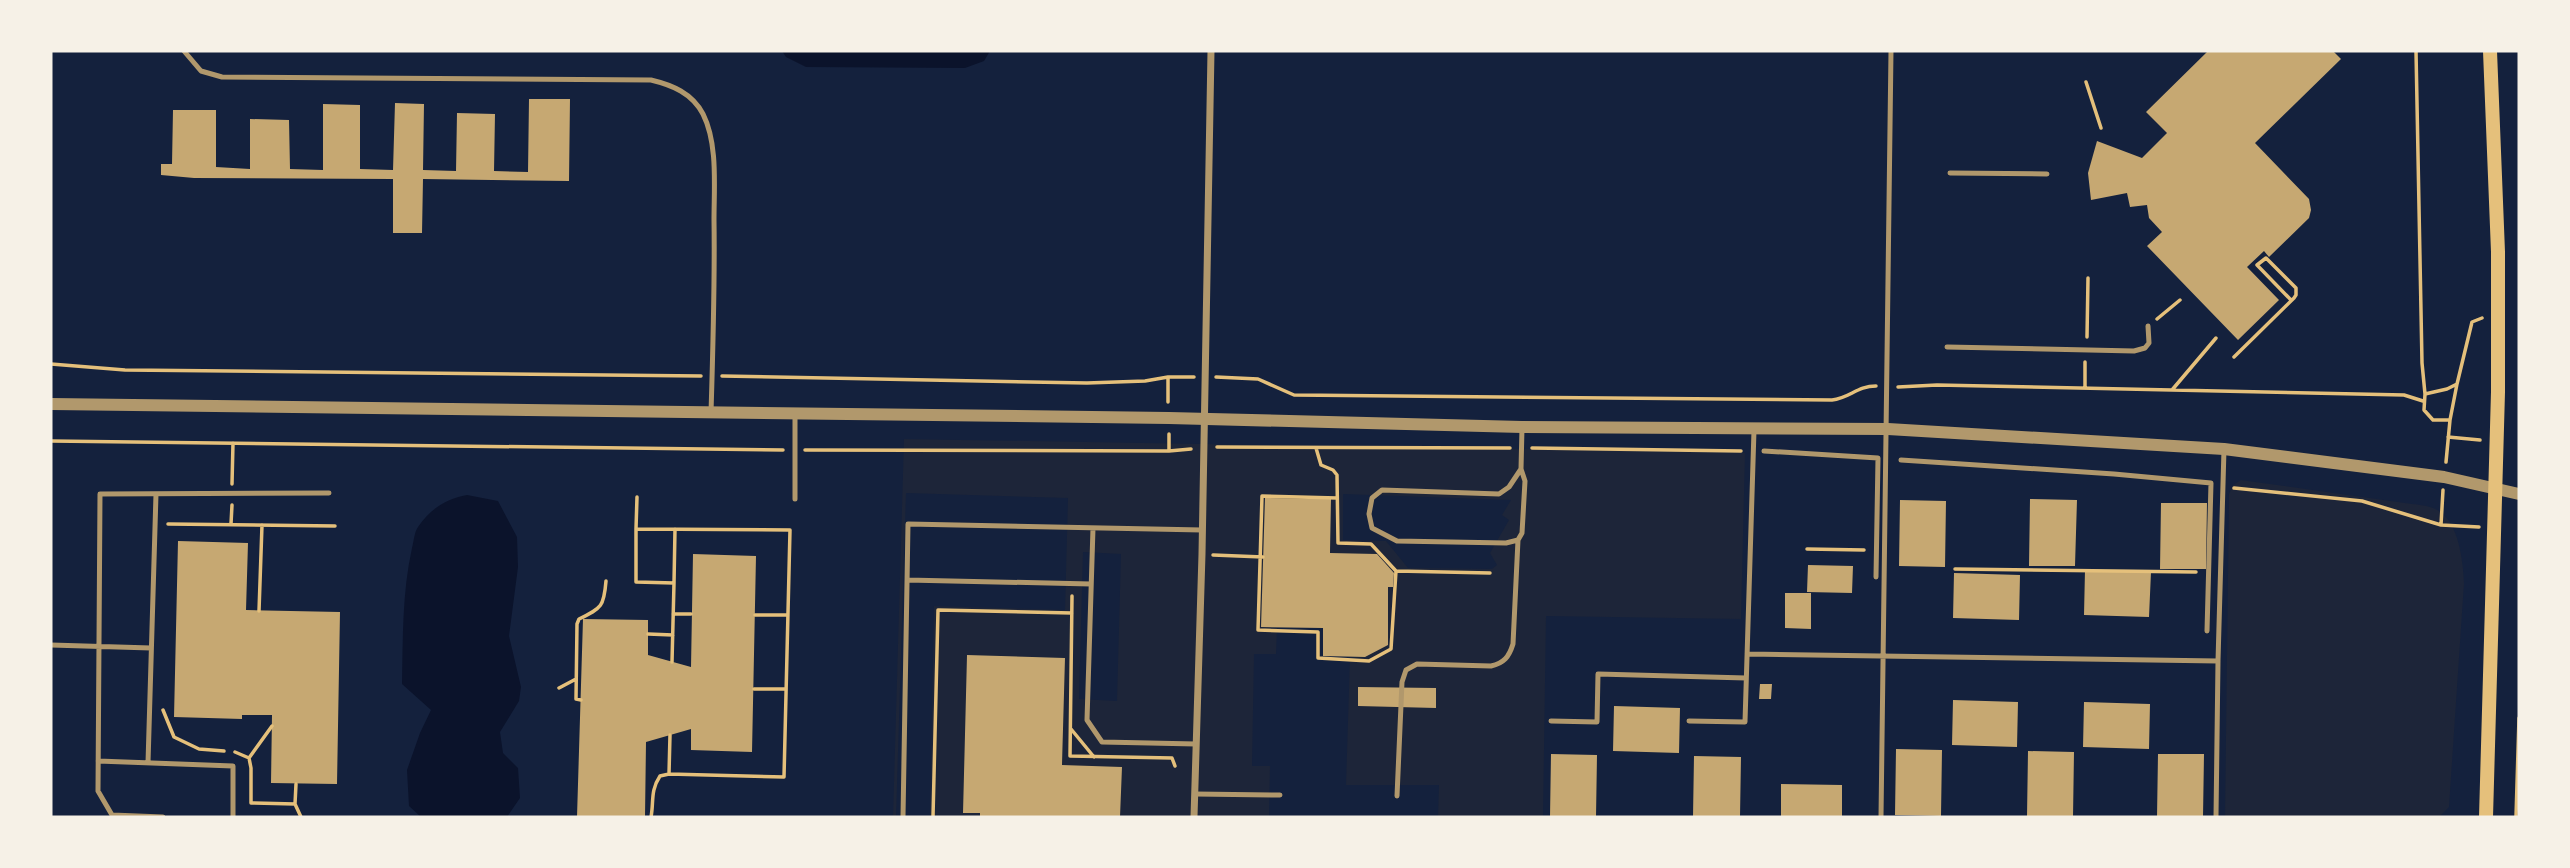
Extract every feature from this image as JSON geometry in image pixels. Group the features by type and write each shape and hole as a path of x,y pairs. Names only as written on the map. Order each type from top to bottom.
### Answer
{"main road":[{"path":"2486,817 2498,312 2490,51"}],"street":[{"path":"1194,817 1202,554 1211,51"},
{"path":"51,404 1169,418 1522,427 1888,429 2224,449 2444,477 2519,494"}],"lane":[{"path":"184,51 201,71 222,77 651,80 672,85 689,96 703,113 712,141 715,260 711,413"},
{"path":"1881,817 1891,51"},
{"path":"1950,173 2047,174"},
{"path":"1947,347 2134,351 2145,348 2149,343 2148,326"},
{"path":"795,415 795,499"},
{"path":"1397,796 1402,682 1406,670 1417,664 1491,666 1502,664 1509,656 1513,644 1518,540 1522,533 1525,481 1521,469 1522,427"},
{"path":"1689,721 1745,722 1754,427"},
{"path":"2216,817 2224,449"},
{"path":"1764,450 1878,458 1876,577"},
{"path":"1901,460 2211,483 2207,631"},
{"path":"1518,540 1506,543 1397,541 1372,528 1369,514 1372,498 1382,490 1499,494 1509,487 1521,469"},
{"path":"163,817 113,815 98,791 100,494 329,494"},
{"path":"148,762 156,494"},
{"path":"903,817 908,524 1202,530"},
{"path":"1093,528 1087,719 1102,742 1196,744"},
{"path":"907,580 1091,584"},
{"path":"51,645 150,648"},
{"path":"1747,654 2218,661"},
{"path":"1551,721 1597,722 1598,674 1746,678"},
{"path":"98,761 233,765 233,817"},
{"path":"1195,794 1280,795"}],"path":[{"path":"2416,51 2422,363 2425,394 2423,401 2424,410 2433,420 2450,420"},
{"path":"2086,82 2101,128"},
{"path":"2234,357 2291,300 2296,295 2296,288 2271,261 2266,258 2257,264 2291,300"},
{"path":"2087,337 2088,278"},
{"path":"2148,326 2180,300"},
{"path":"2448,437 2457,383 2472,322 2498,312"},
{"path":"2172,390 2216,338"},
{"path":"2085,362 2085,388"},
{"path":"51,364 125,370 698,376"},
{"path":"727,376 1087,383 1177,377"},
{"path":"51,441 795,450 1169,451 1168,377"},
{"path":"1228,377 1258,379 1294,395 1832,400 1841,399 1861,387 1872,386"},
{"path":"2425,394 2447,389 2457,383"},
{"path":"1900,387 1937,385 2404,395 2423,401"},
{"path":"231,524 233,443"},
{"path":"1232,447 1521,447 1740,451"},
{"path":"2238,488 2362,501 2441,525 2449,525"},
{"path":"1338,498 1262,496 1258,631 1318,632 1318,658 1369,661 1391,649 1396,571"},
{"path":"637,497 636,582 674,583"},
{"path":"2441,525 2442,514"},
{"path":"167,524 335,526"},
{"path":"260,611 262,525"},
{"path":"636,529 790,530 784,777 660,776 651,795 651,817"},
{"path":"672,662 675,529"},
{"path":"1807,549 1876,551"},
{"path":"1202,554 1261,557"},
{"path":"1955,569 2208,573"},
{"path":"581,699 576,699 579,619 597,611 602,605 606,581"},
{"path":"933,817 938,610 1072,613"},
{"path":"673,614 691,614"},
{"path":"755,615 788,615"},
{"path":"648,634 673,635"},
{"path":"559,688 577,679"},
{"path":"754,689 786,689"},
{"path":"163,709 174,737 187,746 199,750 240,752 249,758 249,803 295,804"},
{"path":"2516,817 2519,718"},
{"path":"249,758 272,726"},
{"path":"1070,729 1094,757"},
{"path":"669,774 670,736"},
{"path":"296,784 295,804 301,817"},
{"path":"645,797 651,795"}],"shaded area":[{"path":"782,51 990,51 984,61 965,68 806,67 786,57"},
{"path":"904,439 1745,453 1741,619 1546,616 1543,817 1438,817 1439,785 1346,785 1350,657 1365,657 1388,645 1388,587 1393,587 1394,573 1377,554 1330,553 1331,499 1266,498 1261,627 1277,628 1276,654 1254,654 1252,766 1270,766 1269,817 1120,817 1121,767 1062,765 1065,658 967,655 963,812 980,813 980,817 930,817 934,606 1065,610 1068,498 906,493 896,817 893,817","holes":["1343,494 1511,500 1502,515 1509,520 1490,553 1497,565 1492,569 1408,568 1386,541 1343,540","1083,552 1121,554 1117,701 1079,699"]},
{"path":"2241,480 2426,506 2439,511 2451,525 2461,554 2464,583 2449,807 2439,817 2225,817 2229,494 2233,485"},
{"path":"467,495 498,501 517,537 518,567 509,636 521,687 519,701 500,732 503,753 518,768 520,798 507,817 421,817 409,806 407,770 431,710 402,684 406,582 418,527 439,506"}],"building":[{"path":"2208,51 2333,51 2341,59 2255,143 2309,199 2311,210 2309,218 2269,257 2264,251 2247,267 2279,300 2238,340 2147,246 2162,232 2149,218 2147,205 2130,207 2127,193 2091,200 2088,173 2097,141 2142,158 2167,133 2146,112"},
{"path":"529,99 570,99 569,181 423,179 422,233 393,233 393,179 194,178 161,175 161,164 172,164 173,110 216,110 216,167 250,169 250,119 289,120 290,169 323,170 323,104 360,105 360,169 393,170 395,103 424,104 423,170 456,171 457,113 495,114 494,171 528,172"},
{"path":"1265,498 1331,499 1330,553 1377,554 1394,573 1393,587 1388,587 1388,645 1365,657 1323,656 1323,628 1261,627"},
{"path":"2030,499 2077,500 2075,566 2029,566"},
{"path":"1900,500 1946,501 1945,567 1899,566"},
{"path":"2161,503 2207,503 2206,569 2160,569"},
{"path":"178,541 248,543 246,610 340,612 337,784 271,783 272,715 242,715 242,719 174,717"},
{"path":"693,554 756,556 752,752 691,750 691,729 646,742 645,817 577,817 583,619 648,620 648,655 691,667"},
{"path":"1808,565 1853,566 1852,593 1807,592"},
{"path":"2085,570 2151,572 2149,617 2084,615"},
{"path":"1954,573 2020,575 2019,620 1953,618"},
{"path":"1785,593 1811,593 1811,629 1785,628"},
{"path":"967,655 1065,658 1062,765 1122,767 1120,817 980,817 980,813 963,813"},
{"path":"1760,684 1772,684 1771,699 1759,699"},
{"path":"1358,687 1436,688 1436,708 1358,706"},
{"path":"1953,700 2018,702 2017,747 1952,745"},
{"path":"2084,702 2150,704 2149,749 2083,747"},
{"path":"1614,706 1680,708 1679,753 1613,751"},
{"path":"1896,749 1942,750 1941,816 1895,815"},
{"path":"2028,751 2074,752 2073,817 2027,817"},
{"path":"1551,754 1597,755 1596,817 1550,817"},
{"path":"2158,754 2204,754 2203,817 2157,817"},
{"path":"1694,756 1741,757 1740,817 1693,817"},
{"path":"1781,784 1842,785 1842,817 1781,817"}]}
